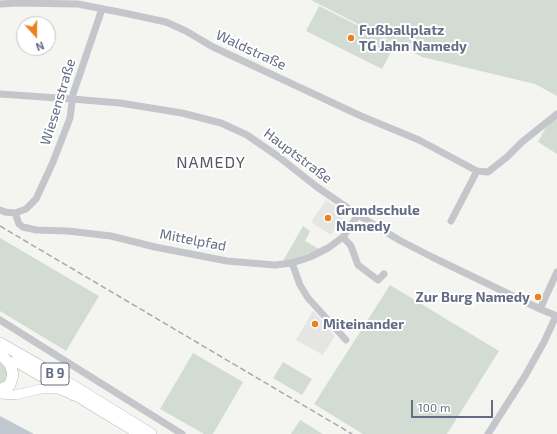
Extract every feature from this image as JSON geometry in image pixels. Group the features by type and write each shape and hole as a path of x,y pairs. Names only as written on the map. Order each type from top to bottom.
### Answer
{"highway":[{"name":"B 9","path":"0,343 54,374 151,434"},
{"name":"B 9","path":"0,353 74,395"},
{"path":"0,353 10,364 13,374 10,384 0,390"}],"main road":[{"path":"0,394 15,395 52,388 74,395"},
{"name":"B 9","path":"74,395 138,434"}],"street":[{"name":"Waldstraße","path":"0,4 78,4 166,22 186,31 213,47 361,116 419,140 477,171"},
{"name":"Wiesenstraße","path":"15,213 32,205 52,162 70,118 72,99 102,9"},
{"name":"Hauptstraße","path":"0,94 120,103 182,113 221,122 247,135 279,157 317,187 358,215 420,251 557,316"},
{"path":"451,221 477,171 488,172 557,114"},
{"path":"0,210 15,213"},
{"name":"Mittelpfad","path":"15,213 19,224 23,227 36,230 68,231 111,236 155,247 227,261 275,264 292,263 310,257 328,248 343,237 358,215"},
{"path":"343,237 351,246 358,265 378,280 384,274"},
{"path":"292,263 300,285 308,298 346,340"},
{"path":"540,309 557,272"},
{"path":"488,434 525,376 557,316"},
{"path":"0,320 182,434"}],"shaded area":[{"path":"311,0 557,0 557,96 535,84 422,57"},
{"name":"Fußballplatz TG Jahn Namedy","path":"319,6 395,44 382,69 306,31"},
{"path":"557,115 557,154 538,142 548,123"},
{"name":"Grundschule Namedy","path":"326,200 346,213 331,235 311,222"},
{"path":"303,226 310,231 305,241 319,249 293,260 283,261"},
{"path":"0,238 99,296 66,351 0,311"},
{"path":"390,285 499,351 447,434 363,434 314,404"},
{"name":"Miteinander","path":"313,311 335,336 323,355 296,340"},
{"path":"193,353 243,382 213,434 204,434 160,409"},
{"path":"0,362 6,368 8,379 0,387"},
{"path":"283,362 312,379 302,395 273,378"},
{"path":"0,416 34,434 0,434"},
{"path":"300,420 323,434 291,434"}],"railway":[{"path":"0,226 352,434"}],"place":[{"name":"Fußballplatz TG Jahn Namedy","path":"351,38"},
{"name":"Grundschule Namedy","path":"328,218"},
{"name":"Zur Burg Namedy","path":"538,297"},
{"name":"Miteinander","path":"315,324"}],"district":[{"name":"NAMEDY","path":"211,163"}]}
